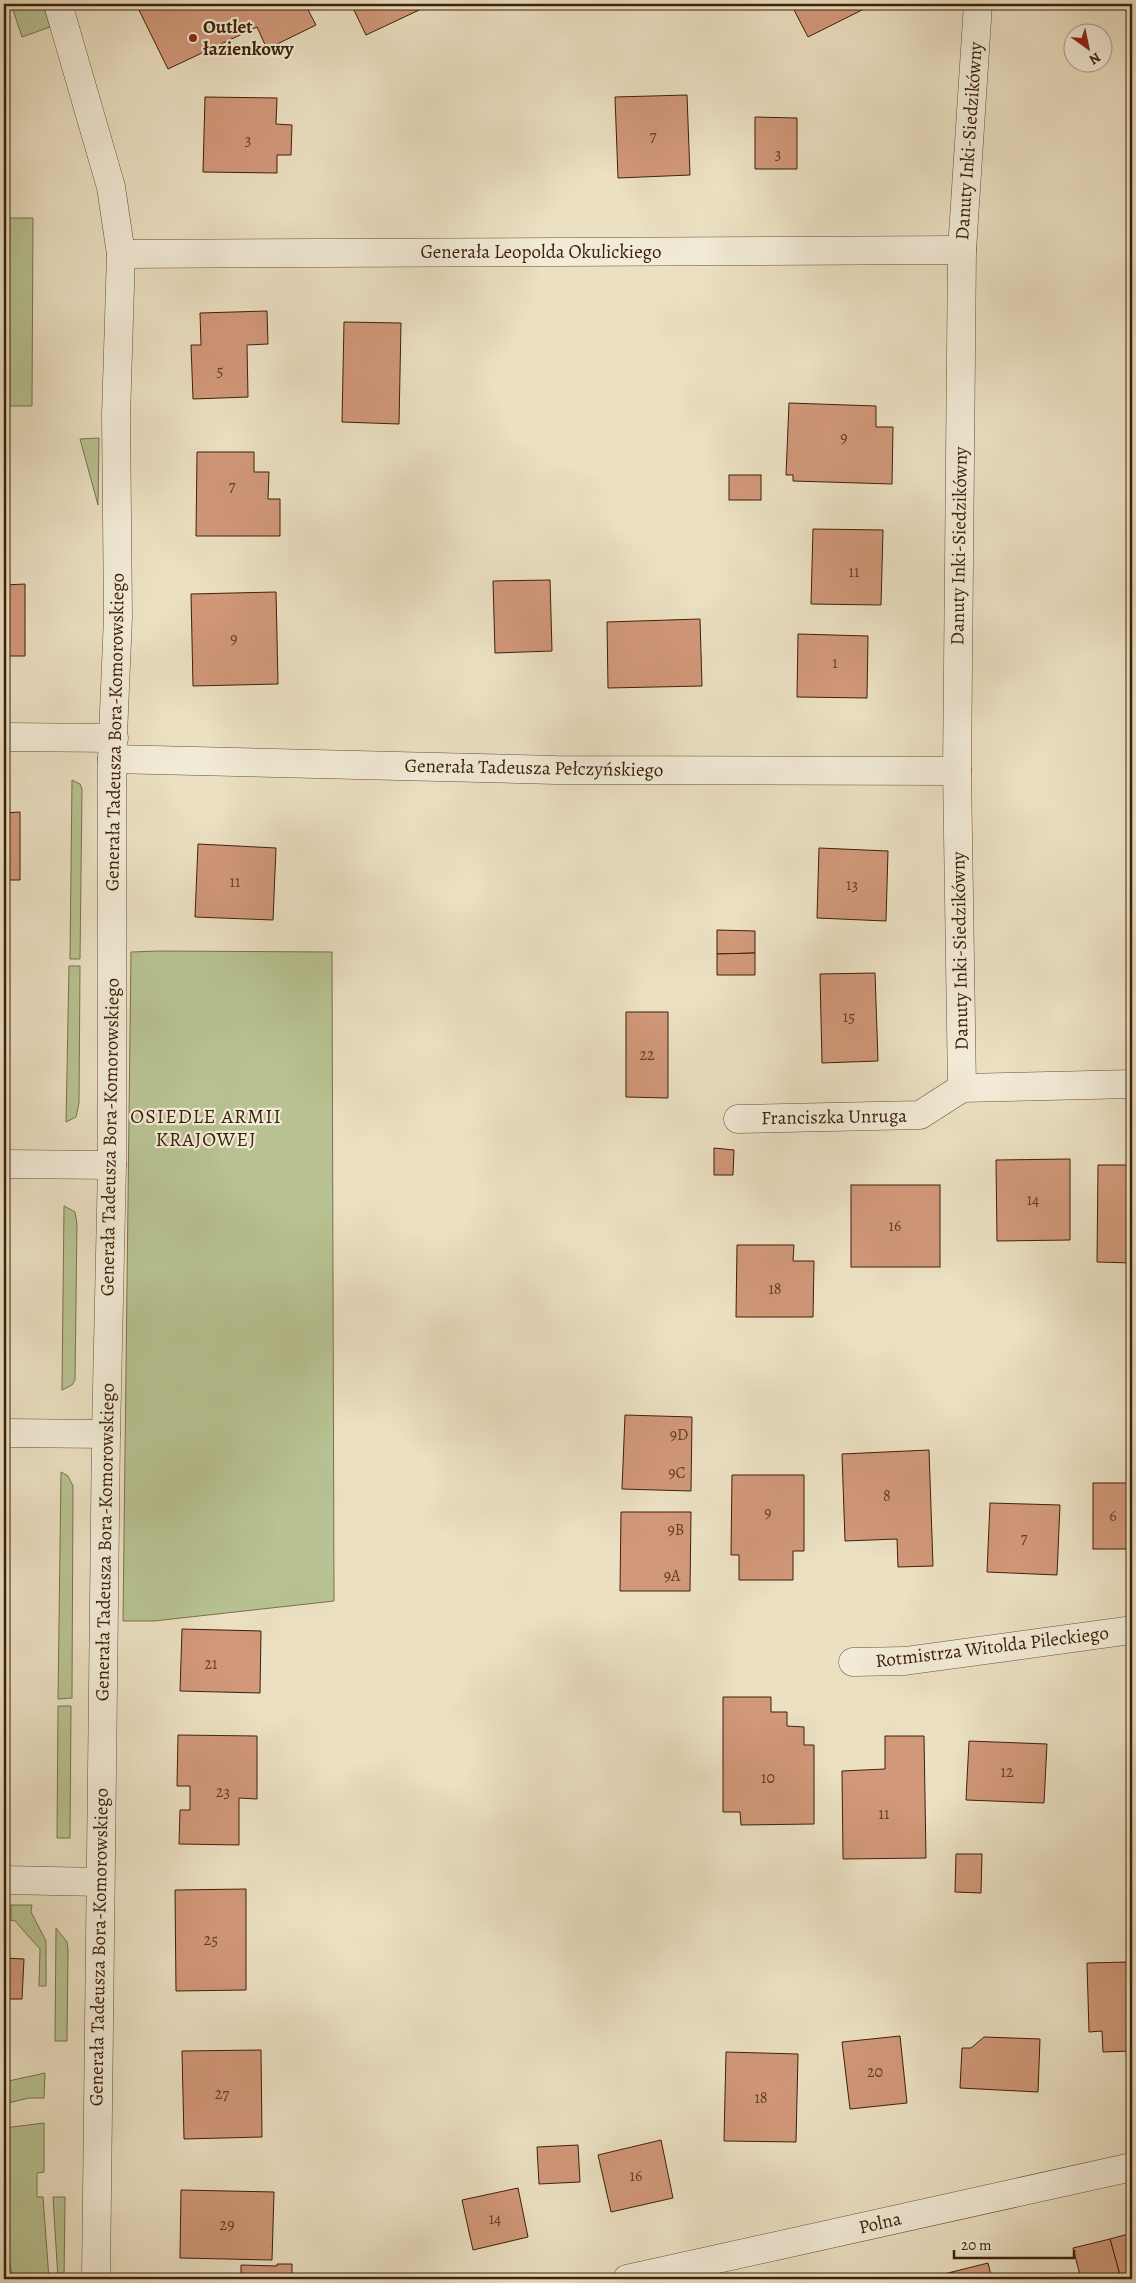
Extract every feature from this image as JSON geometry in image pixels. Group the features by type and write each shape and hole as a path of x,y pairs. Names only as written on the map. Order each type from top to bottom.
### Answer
{"street":[{"name":"Generała Tadeusza Bora-Komorowskiego","path":"58,4 111,187 120,254 116,416 118,617 113,749 112,1165 106,1434 96,2279"},
{"name":"Danuty Inki-Siedzikówny","path":"962,1088 957,771 962,250 978,4"},
{"name":"Generała Leopolda Okulickiego","path":"120,254 962,250"},
{"name":"Generała Tadeusza Pełczyńskiego","path":"4,737 113,749 556,770 957,771"},
{"path":"962,1088 1132,1084"},
{"name":"Franciszka Unruga","path":"738,1119 920,1115 962,1088"},
{"path":"4,1164 112,1165"},
{"path":"4,1433 106,1434"},
{"name":"Rotmistrza Witolda Pileckiego","path":"852,1662 905,1661 1132,1630"},
{"path":"4,1880 100,1882"},
{"name":"Polna","path":"627,2279 1132,2167"}],"green space":[{"path":"11,4 43,4 50,27 22,37"},
{"path":"4,218 33,218 32,406 4,406"},
{"path":"99,438 98,505 80,439"},
{"path":"72,780 80,784 82,789 80,959 70,959"},
{"path":"131,952 332,952 334,1601 154,1621 123,1621"},
{"path":"69,966 80,966 79,1103 76,1117 66,1122"},
{"path":"64,1206 75,1212 77,1224 75,1380 72,1385 62,1390"},
{"path":"61,1472 68,1476 73,1486 72,1698 58,1699"},
{"path":"58,1706 71,1706 70,1838 57,1838"},
{"path":"11,1905 32,1905 31,1912 46,1941 46,1986 39,1986 40,1949 14,1920 11,1921"},
{"path":"56,1928 67,1942 68,1950 67,2041 55,2041"},
{"path":"45,2073 44,2098 29,2098 4,2104 4,2082"},
{"path":"44,2123 44,2172 37,2173 37,2197 43,2197 49,2279 13,2279 4,2237 4,2128"},
{"path":"53,2197 65,2197 64,2279 58,2279"}],"building":[{"name":"Outlet łazienkowy","path":"136,4 305,4 316,25 267,49 257,27 168,69"},
{"path":"351,4 432,4 366,35"},
{"path":"791,4 874,4 808,37"},
{"path":"687,95 690,175 618,178 615,97"},
{"path":"205,97 277,98 276,124 292,125 291,155 277,155 277,173 203,172"},
{"path":"755,117 797,118 797,169 755,169"},
{"path":"267,311 268,344 247,345 248,397 193,399 191,345 201,345 200,313"},
{"path":"344,322 401,323 399,424 342,422"},
{"path":"789,403 876,406 876,427 893,427 892,484 793,481 793,475 786,475"},
{"path":"197,452 254,452 254,472 269,472 268,499 280,499 280,536 196,536"},
{"path":"729,475 761,475 761,500 729,500"},
{"path":"813,529 883,530 881,605 811,604"},
{"path":"550,580 552,651 495,653 493,581"},
{"path":"25,584 25,656 4,656 4,585"},
{"path":"276,592 278,684 193,686 191,594"},
{"path":"700,619 702,686 608,688 607,622"},
{"path":"798,634 868,636 867,698 797,697"},
{"path":"20,812 20,880 4,880 4,813"},
{"path":"198,844 276,848 273,920 195,917"},
{"path":"819,848 888,851 886,921 817,918"},
{"path":"717,930 755,931 755,953 717,954"},
{"path":"755,953 755,975 717,975 717,954"},
{"path":"875,973 878,1061 822,1063 820,974"},
{"path":"626,1012 668,1012 668,1098 626,1097"},
{"path":"714,1148 734,1150 733,1175 714,1175"},
{"path":"1070,1159 1070,1240 997,1241 996,1160"},
{"path":"1098,1165 1132,1165 1132,1263 1097,1262"},
{"path":"851,1185 940,1185 940,1267 851,1267"},
{"path":"737,1245 794,1245 793,1261 814,1261 813,1317 736,1317"},
{"path":"625,1415 692,1417 691,1491 622,1489"},
{"path":"929,1450 933,1566 898,1567 897,1539 845,1541 842,1454"},
{"path":"732,1475 804,1475 804,1551 793,1551 793,1580 739,1580 739,1555 731,1555"},
{"path":"1093,1483 1132,1483 1132,1549 1093,1549"},
{"path":"990,1503 1060,1505 1057,1575 987,1572"},
{"path":"621,1512 691,1512 690,1591 620,1591"},
{"path":"182,1629 261,1631 260,1693 180,1691"},
{"path":"723,1697 771,1697 771,1712 787,1712 787,1726 804,1727 804,1745 814,1745 814,1824 741,1825 740,1812 723,1812"},
{"path":"178,1735 257,1736 257,1799 239,1798 239,1845 179,1844 180,1810 190,1810 190,1786 177,1786"},
{"path":"885,1736 924,1736 926,1858 843,1859 842,1771 885,1769"},
{"path":"969,1741 1047,1744 1044,1803 966,1800"},
{"path":"956,1854 982,1854 981,1893 955,1892"},
{"path":"246,1889 246,1990 176,1991 175,1890"},
{"path":"4,1958 24,1959 22,1999 4,1999"},
{"path":"1132,1961 1132,2051 1130,2051 1129,1962"},
{"path":"1129,1962 1130,2051 1103,2052 1102,2031 1089,2032 1087,1963"},
{"path":"900,2036 907,2103 850,2109 842,2042"},
{"path":"984,2037 1040,2039 1038,2092 960,2088 962,2048 971,2048"},
{"path":"261,2050 262,2137 184,2139 182,2051"},
{"path":"726,2052 798,2054 796,2142 724,2141"},
{"path":"661,2140 673,2198 611,2212 598,2155"},
{"path":"578,2145 580,2182 539,2184 537,2147"},
{"path":"518,2188 528,2237 473,2250 462,2200"},
{"path":"181,2190 274,2192 272,2260 180,2258"},
{"path":"1132,2233 1132,2279 1121,2279 1110,2239"},
{"path":"1110,2239 1121,2279 1081,2279 1073,2248"},
{"path":"988,2263 992,2279 954,2279 952,2272"},
{"path":"277,2264 292,2264 292,2279 241,2279 241,2265 277,2266"},
{"path":"952,2272 954,2279 924,2279"}],"place":[{"name":"Outlet łazienkowy","path":"193,38"}],"district":[{"name":"OSIEDLE ARMII KRAJOWEJ","path":"206,1128"}]}
